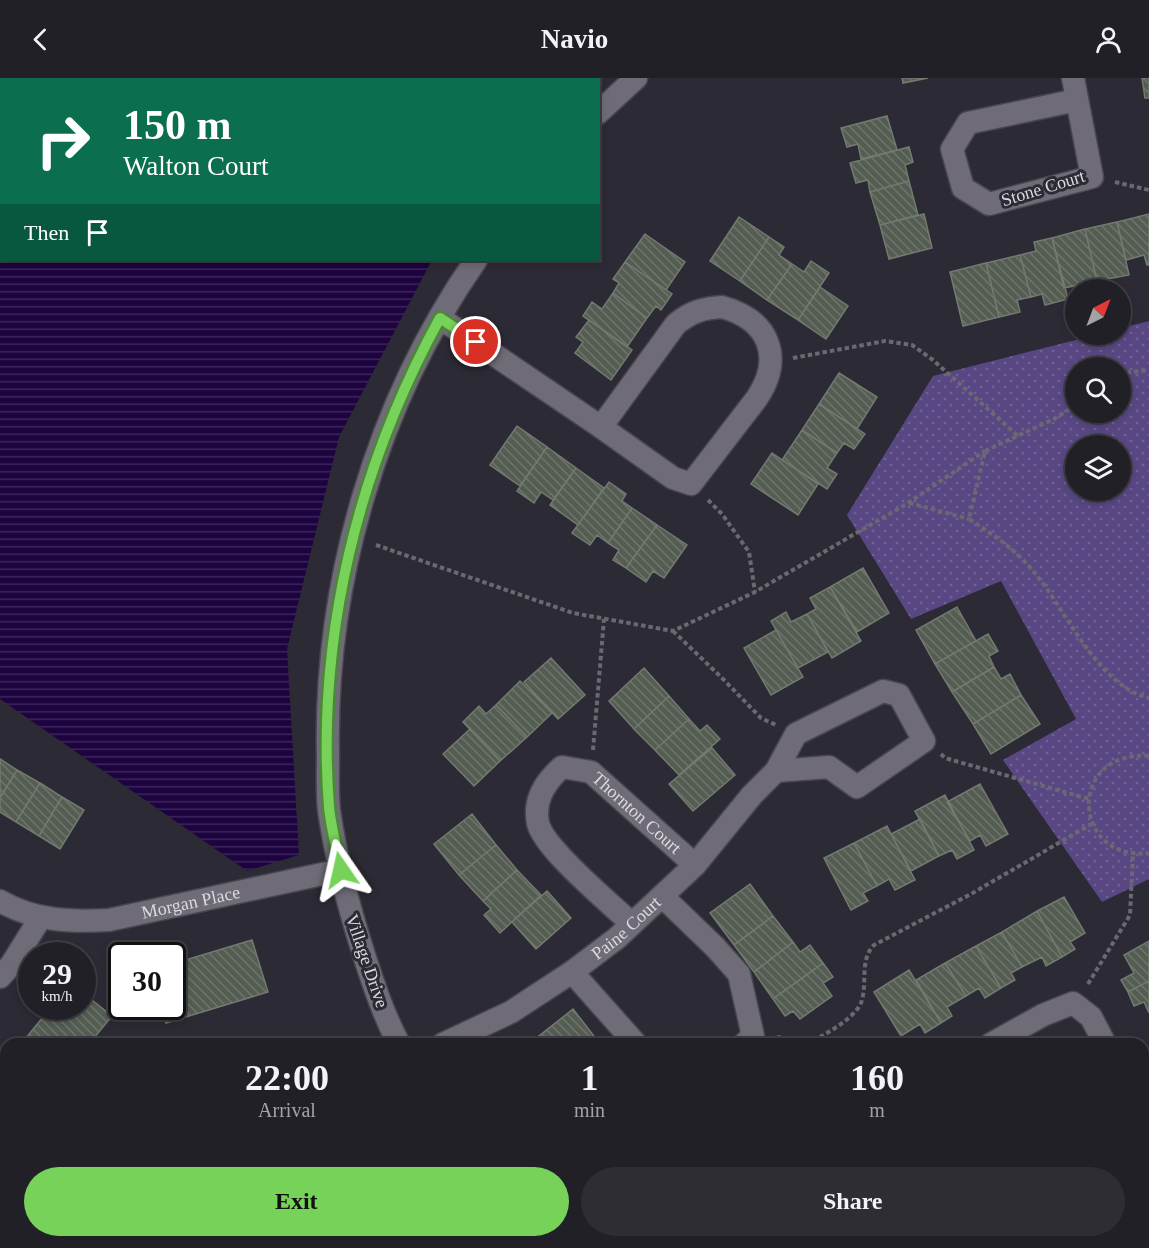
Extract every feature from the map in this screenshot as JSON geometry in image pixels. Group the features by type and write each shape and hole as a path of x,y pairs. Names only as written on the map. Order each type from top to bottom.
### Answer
{"street":[{"path":"600,111 636,78"},
{"name":"Stone Court","path":"1073,78 1092,177 989,204 963,188 952,149 968,123 1077,100"},
{"name":"Village Drive","path":"396,1038 376,991 348,906 329,809 327,718 335,626 352,536 379,448 415,364 459,284 475,261"},
{"path":"440,318 673,478 692,484 766,384 771,368 770,351 764,335 754,321 739,311 722,307 705,308 689,314 676,324 601,427"},
{"path":"776,771 829,767 857,787 924,741 899,695 883,691 796,734"},
{"name":"Paine Court","path":"456,1038 511,1012 572,972 617,938 695,865 752,795 776,771 796,734"},
{"name":"Thornton Court","path":"632,924 555,852 538,824 538,800 547,780 562,767 591,772 695,865"},
{"name":"Morgan Place","path":"0,901 42,917 71,922 109,920 341,870"},
{"path":"662,896 715,947 739,974 749,1038"},
{"path":"0,977 42,917"},
{"path":"572,972 631,1038"},
{"path":"1002,1038 1043,1015 1073,1004 1091,1017 1102,1038"}],"path":[{"path":"1092,177 1149,190"},
{"path":"771,368 793,358 885,341 912,345 933,360 1018,436"},
{"path":"1131,372 1149,370"},
{"path":"673,631 755,592 908,503 986,451 1065,412"},
{"path":"969,519 986,451"},
{"path":"692,484 722,514 749,552 755,592"},
{"path":"908,503 969,519 1001,539 1033,571 1096,662 1134,694 1149,698"},
{"path":"352,536 573,613 673,631 722,677 760,718 796,734"},
{"path":"591,772 604,619"},
{"path":"924,741 945,758 1089,800"},
{"path":"1149,756 1132,755 1116,760 1103,770 1093,783 1089,800 1090,816 1096,830 1107,843 1121,851 1133,854 1149,853"},
{"path":"817,1038 836,1027 861,1002 866,959 869,950 874,945 971,894 1093,823"},
{"path":"1076,1006 1130,915 1133,854"},
{"path":"756,1038 764,1036 777,1038"}],"shaded area":[{"path":"0,261 431,261 339,437 287,649 299,855 247,871 0,699"},
{"path":"1149,321 1149,879 1102,902 1003,760 1076,719 1001,581 911,619 847,515 933,376 1065,343 1065,345 1131,345 1131,326"}],"building":[{"path":"902,78 928,78 903,83"},
{"path":"1142,78 1149,78 1149,98 1145,98"},
{"path":"887,116 897,150 861,159 858,144 847,147 841,128"},
{"path":"909,147 913,162 905,165 909,181 870,192 868,180 856,183 850,163"},
{"path":"909,181 918,215 880,225 870,192"},
{"path":"924,214 932,248 889,259 880,225"},
{"path":"1149,214 1149,265 1144,255 1126,260 1117,222"},
{"path":"739,217 769,237 740,281 710,261"},
{"path":"1117,222 1129,275 1097,279 1085,229"},
{"path":"1085,229 1097,279 1065,279 1064,288 1052,238"},
{"path":"645,234 685,262 666,290 625,262"},
{"path":"769,237 784,247 779,255 792,264 767,300 740,281"},
{"path":"1052,238 1065,288 1065,300 1045,305 1042,294 1031,297 1020,255 1036,251 1034,242"},
{"path":"1020,255 1031,297 1017,300 1020,312 999,317 986,263"},
{"path":"811,261 829,273 798,320 767,300 792,264 804,272"},
{"path":"625,262 672,294 661,310 656,306 647,318 613,293 619,283 613,279"},
{"path":"986,263 999,317 963,326 950,272"},
{"path":"820,287 848,306 826,339 798,320"},
{"path":"613,293 647,318 627,347 583,316 592,302 602,309"},
{"path":"589,320 632,350 611,380 575,353 583,342 576,337"},
{"path":"839,373 877,397 857,429 819,404"},
{"path":"819,404 865,434 854,449 844,443 837,453 802,430"},
{"path":"517,426 547,447 520,486 490,465"},
{"path":"802,430 837,453 827,468 837,474 827,489 782,460"},
{"path":"547,447 576,468 553,500 541,492 534,503 517,491"},
{"path":"772,453 818,484 798,515 751,484"},
{"path":"576,468 604,488 578,525 550,505"},
{"path":"609,482 626,494 622,501 632,508 608,543 597,535 590,545 572,533"},
{"path":"632,508 657,525 626,568 613,560 619,550 608,543"},
{"path":"657,525 687,545 664,578 653,571 646,582 626,568"},
{"path":"863,568 889,613 857,632 830,587"},
{"path":"830,587 861,641 832,658 807,614 816,609 810,598"},
{"path":"957,607 976,641 935,664 916,630"},
{"path":"786,612 791,622 807,614 828,652 798,668 771,621"},
{"path":"776,630 803,677 771,695 744,648"},
{"path":"988,634 998,651 989,656 994,667 952,692 935,664"},
{"path":"551,658 585,695 558,719 524,682"},
{"path":"994,667 1001,679 1010,674 1021,695 973,724 952,692"},
{"path":"644,668 669,696 634,729 609,701"},
{"path":"520,681 552,713 527,737 496,705"},
{"path":"1021,695 1040,724 991,754 973,724"},
{"path":"669,696 689,719 655,750 634,729"},
{"path":"496,705 527,737 500,761 463,722 479,706 486,714"},
{"path":"689,719 700,731 707,725 720,739 679,775 655,750"},
{"path":"470,729 500,761 474,786 443,754"},
{"path":"712,748 735,775 693,811 669,784"},
{"path":"0,759 17,770 0,798"},
{"path":"17,770 40,783 16,822 0,812 0,798"},
{"path":"40,783 62,797 39,836 16,822"},
{"path":"980,784 1008,834 986,846 980,835 970,841 947,802"},
{"path":"945,795 974,850 957,859 952,850 939,856 915,811"},
{"path":"62,797 84,810 60,849 39,836"},
{"path":"472,814 496,845 459,875 434,844"},
{"path":"920,819 939,856 911,871 891,834"},
{"path":"887,826 915,880 895,890 889,879 877,886 854,843"},
{"path":"854,843 877,886 863,893 868,901 851,910 824,858"},
{"path":"496,845 517,870 483,901 459,875"},
{"path":"517,870 541,895 500,933 484,915 491,909 483,901"},
{"path":"750,884 773,916 734,945 710,913"},
{"path":"547,891 571,918 536,949 512,922"},
{"path":"1064,897 1085,933 1070,942 1075,949 1062,957 1037,911"},
{"path":"1037,911 1062,957 1046,966 1042,957 1022,967 1002,932"},
{"path":"773,916 793,942 754,972 734,945"},
{"path":"1002,932 1022,967 1011,973 1015,980 1001,988 976,946"},
{"path":"252,940 268,992 186,1017 186,960"},
{"path":"1149,941 1149,981 1128,992 1121,980 1134,973 1124,955"},
{"path":"793,942 800,952 810,945 823,963 773,999 754,972"},
{"path":"976,946 1001,988 985,998 979,988 966,996 945,963"},
{"path":"823,963 833,977 823,983 832,996 800,1019 793,1011 785,1016 773,999"},
{"path":"945,963 966,996 947,1007 952,1016 941,1023 916,980"},
{"path":"909,970 941,1023 925,1033 920,1024 901,1036 874,992"},
{"path":"1149,981 1149,1013 1144,1002 1134,1006 1128,992"},
{"path":"96,1003 108,1013 109,1020 94,1038 26,1038 41,1020 96,1020"},
{"path":"573,1009 595,1038 537,1038"}],"route":[{"path":"341,870 329,809 327,718 335,626 352,536 379,448 415,364 440,318 476,342"}]}
